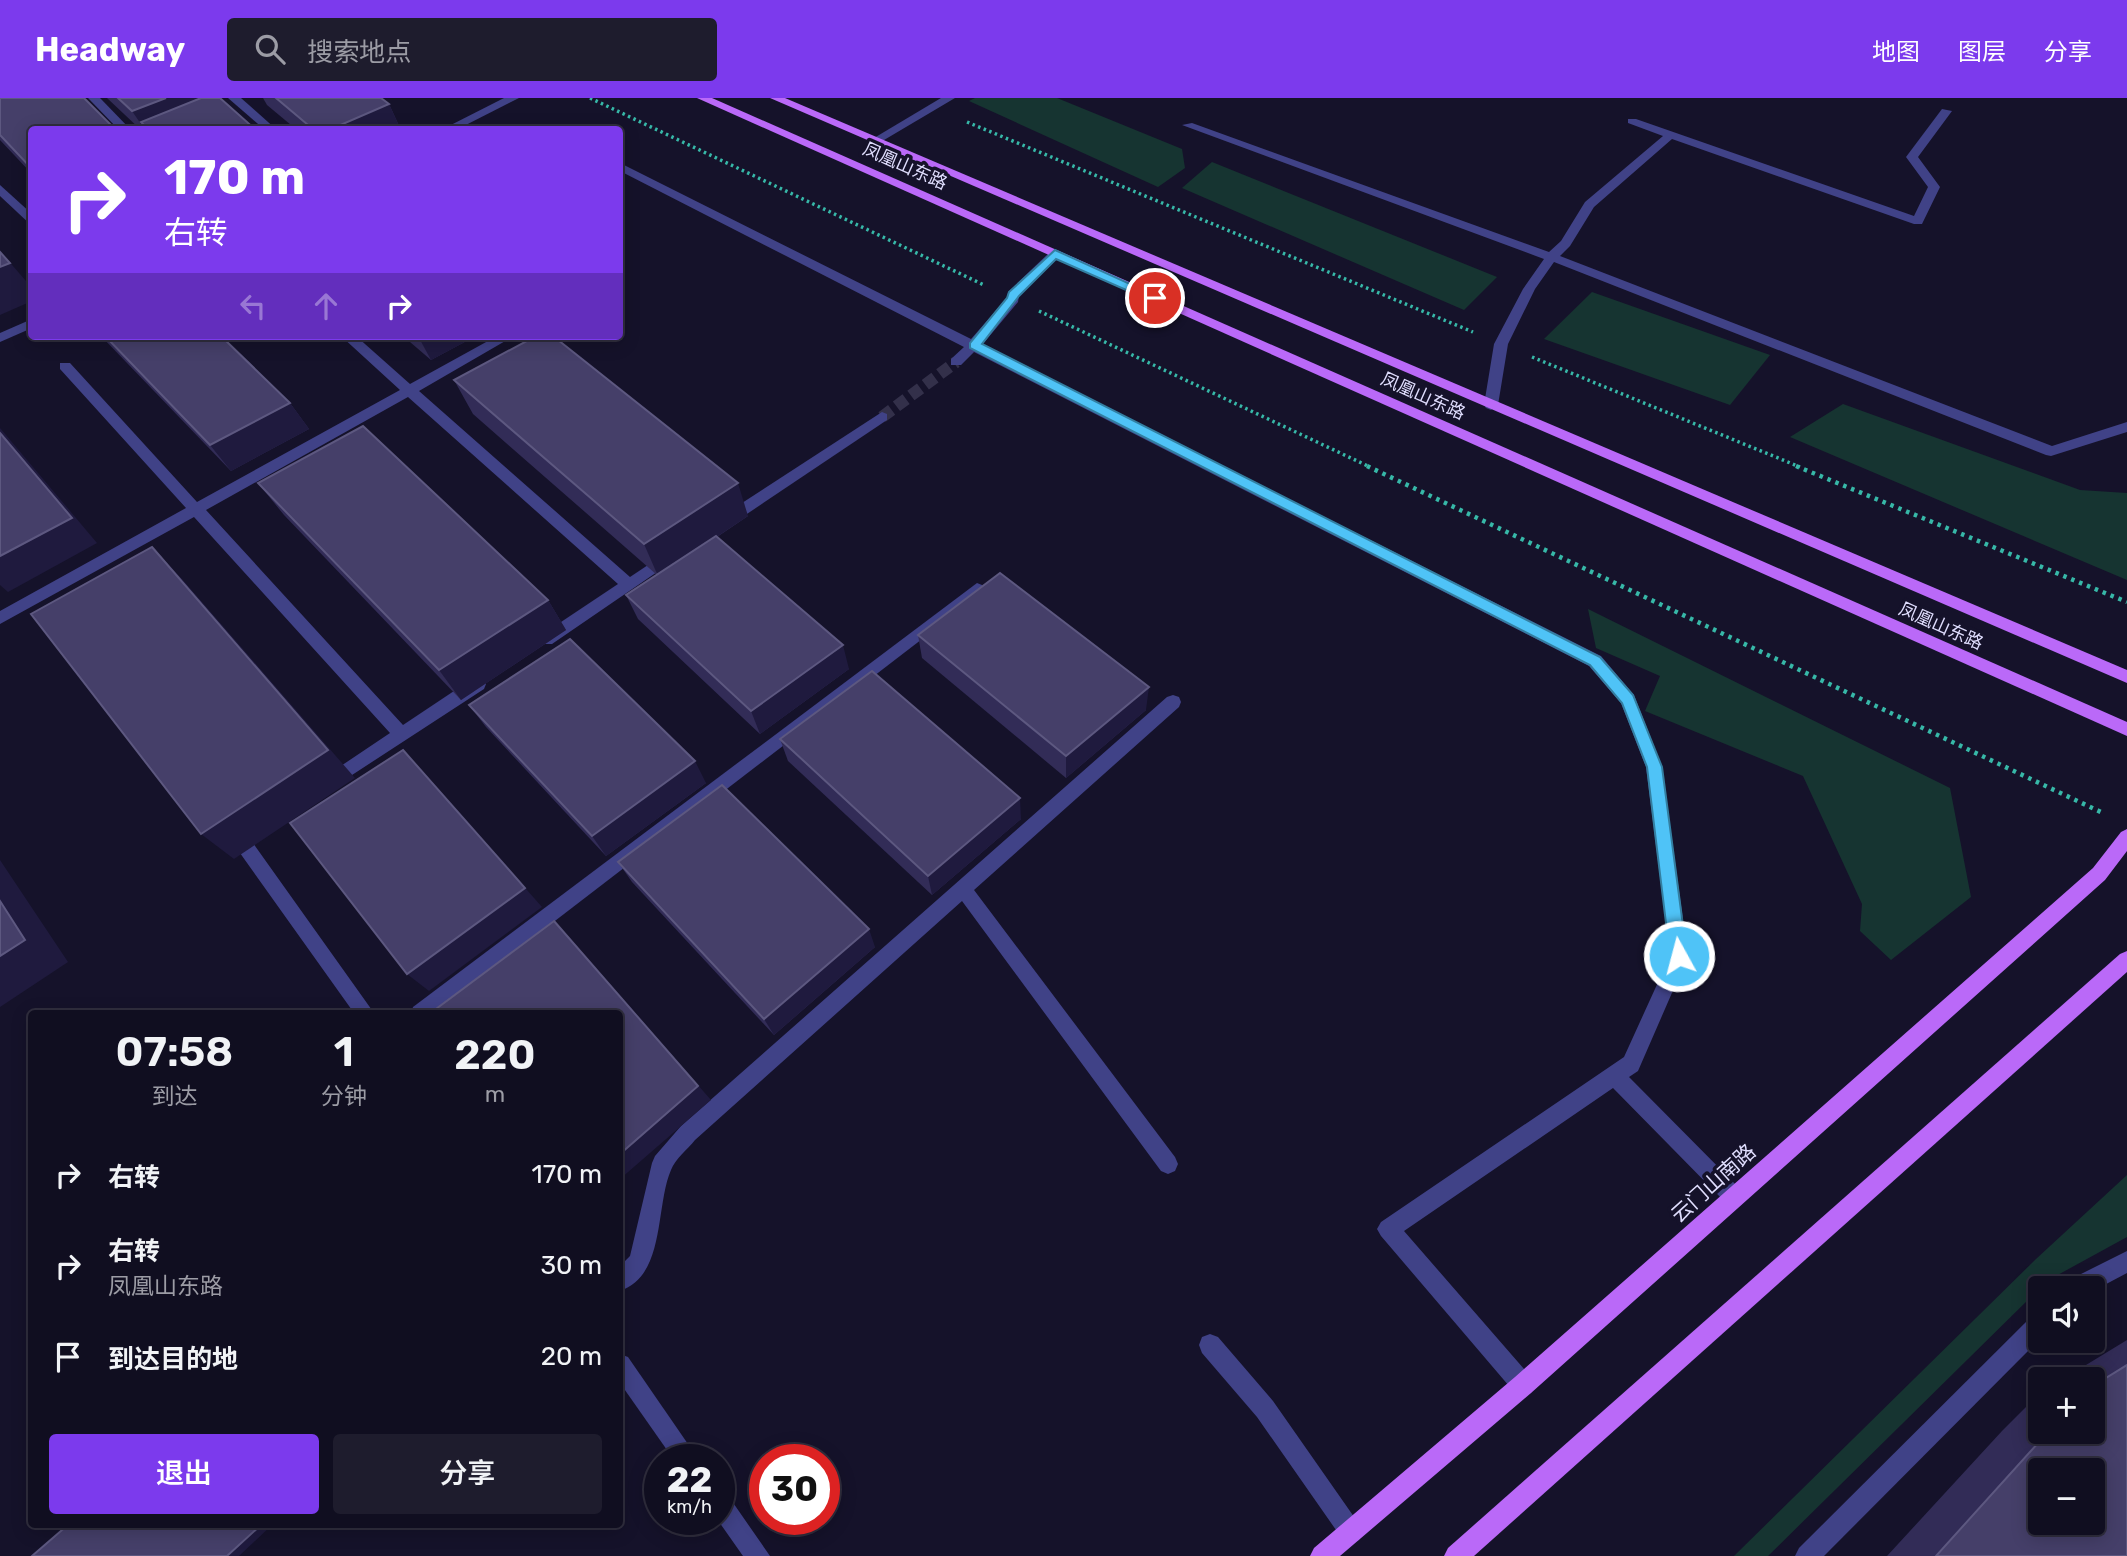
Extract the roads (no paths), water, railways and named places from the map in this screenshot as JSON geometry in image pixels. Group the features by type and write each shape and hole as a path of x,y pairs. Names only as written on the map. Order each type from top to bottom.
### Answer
{"main road":[{"name":"凤凰山东路","path":"703,98 2127,729"},
{"name":"凤凰山东路","path":"776,98 2127,677"},
{"name":"云门山南路","path":"1322,1556 1523,1385 2099,874 2127,837"},
{"path":"1455,1556 2127,960"}],"street":[{"path":"93,98 122,126"},
{"path":"234,98 267,126"},
{"path":"454,126 513,98"},
{"path":"875,141 949,98"},
{"path":"1632,121 1918,221 1934,187 1912,157 1946,111"},
{"path":"1188,125 1551,257 2051,451 2127,427"},
{"path":"1492,405 1501,344 1529,289 1551,257 1566,243 1589,205 1670,135"},
{"path":"623,169 1595,661 1628,700 1654,767 1679,956 1630,1064 1388,1229 1523,1385"},
{"path":"0,189 28,218"},
{"path":"956,362 974,345 1013,299 1013,295 1055,254"},
{"path":"0,338 28,325"},
{"path":"353,340 629,585"},
{"path":"0,618 500,340"},
{"path":"65,366 402,735"},
{"path":"710,531 882,417"},
{"path":"527,652 687,547"},
{"path":"424,1010 977,589"},
{"path":"310,796 493,675"},
{"path":"623,1277 639,1262 662,1163 688,1133 1173,702"},
{"path":"264,826 241,841 363,1010"},
{"path":"963,889 1168,1164"},
{"path":"1614,1075 1734,1197"},
{"path":"2100,1276 2127,1262"},
{"path":"1807,1556 2028,1336"},
{"path":"1210,1345 1265,1409 1351,1532"},
{"path":"623,1369 677,1444"},
{"path":"735,1524 758,1556"}],"tunnel":[{"path":"882,417 956,362"}]}
